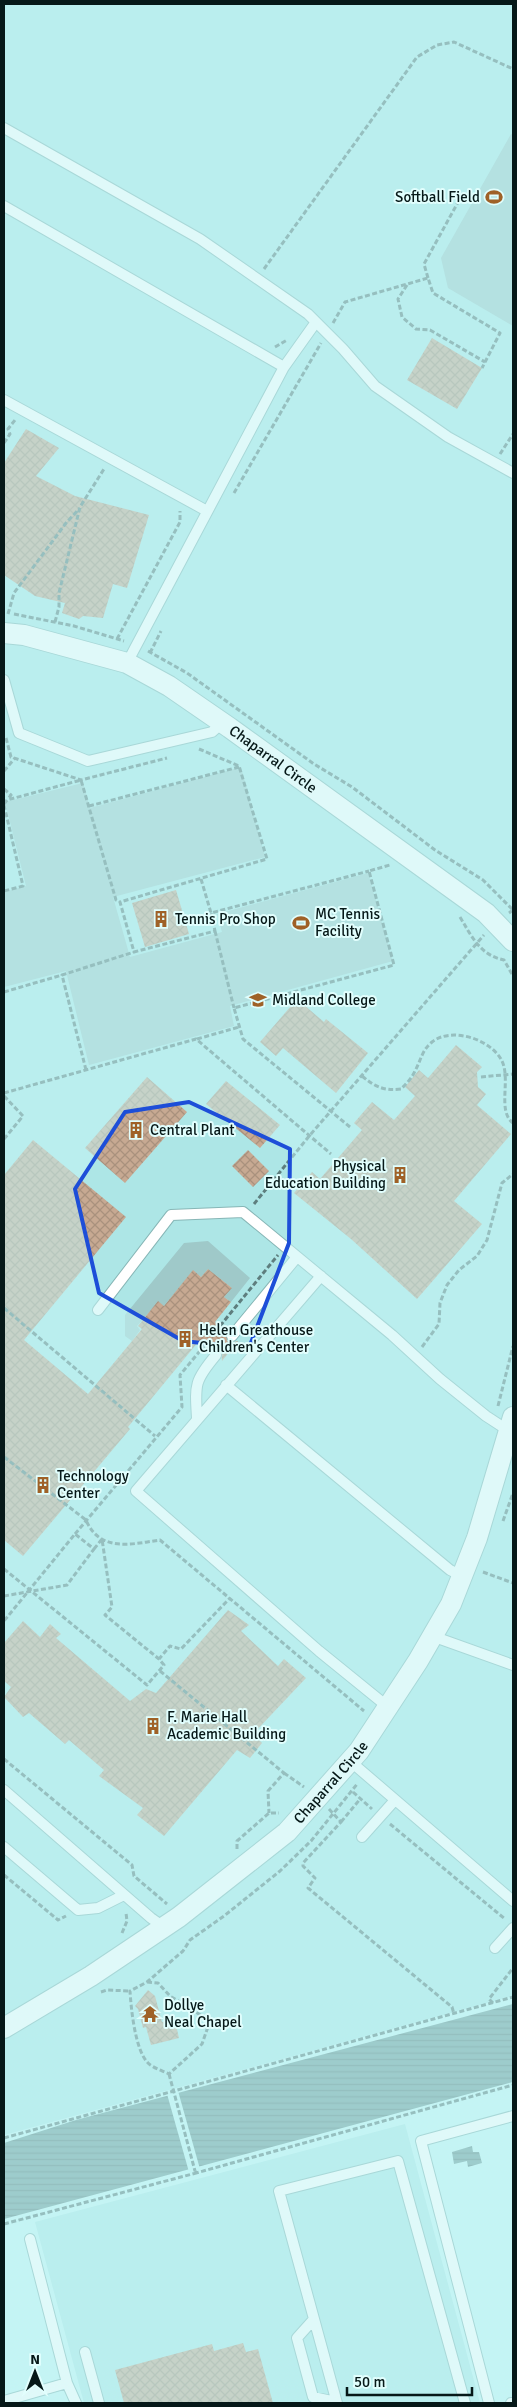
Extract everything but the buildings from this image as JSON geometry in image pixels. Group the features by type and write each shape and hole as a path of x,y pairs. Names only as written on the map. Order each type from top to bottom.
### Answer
{"street":[{"name":"Chaparral Circle","path":"4,633 24,635 126,664 223,722 396,856 486,913 513,941"},
{"name":"Chaparral Circle","path":"4,2028 91,1976 165,1928 287,1832 350,1762 383,1702 432,1636 451,1604 477,1538 506,1423"}],"lane":[{"path":"4,128 200,239 316,322 375,386 448,437 513,473"},
{"path":"4,206 284,367"},
{"path":"126,664 284,367 316,322"},
{"path":"4,400 207,511"},
{"path":"4,680 19,733 88,761 212,732 223,722"},
{"path":"98,1310 171,1215 243,1212 392,1335 432,1373 506,1423"},
{"path":"232,1336 297,1257"},
{"path":"321,1276 226,1384 136,1491 319,1651 383,1702"},
{"path":"197,1418 196,1387 201,1373 216,1355"},
{"path":"226,1384 450,1570 462,1576"},
{"path":"432,1636 513,1665"},
{"path":"350,1762 513,1901"},
{"path":"4,1790 124,1895 165,1928"},
{"path":"362,1837 395,1800"},
{"path":"4,1847 78,1910 98,1908 124,1895"},
{"path":"495,1948 510,1924"},
{"path":"489,2403 421,2141 513,2116"},
{"path":"314,2319 297,2338 313,2397 337,2402 279,2191 398,2161 465,2403"},
{"path":"30,2239 67,2383 76,2403"},
{"path":"85,2352 100,2403"},
{"path":"4,2401 67,2383"}],"path":[{"path":"257,279 417,57 437,46 454,42 513,69"},
{"path":"462,195 424,264 433,293 500,333 482,368"},
{"path":"231,498 345,302 428,278"},
{"path":"408,284 398,299 402,317 416,329 430,330 485,362"},
{"path":"8,429 15,419 24,423"},
{"path":"4,426 10,434 4,443"},
{"path":"495,463 513,434"},
{"path":"8,614 14,593 80,507 106,467 98,462"},
{"path":"162,629 126,664 118,638 180,522 181,512 174,505"},
{"path":"55,622 59,607 59,593 80,507"},
{"path":"4,728 11,757 81,780"},
{"path":"120,902 267,860 239,766 201,749 192,751"},
{"path":"7,800 174,756"},
{"path":"4,771 15,758"},
{"path":"89,806 239,766"},
{"path":"81,780 116,900 120,902 134,952"},
{"path":"4,789 11,795 4,805 23,886 4,891"},
{"path":"211,913 394,864 396,856 419,837"},
{"path":"234,1008 394,965 369,871"},
{"path":"200,879 216,931 243,1039 350,1127"},
{"path":"456,910 476,943 490,957 504,960 513,976"},
{"path":"260,1210 254,1204 310,1135 476,943 496,923 513,910"},
{"path":"4,992 134,952 216,931"},
{"path":"62,975 86,1070"},
{"path":"4,1139 23,1116 4,1094 239,1027"},
{"path":"362,1076 374,1086 387,1091 401,1089 415,1073 422,1053 434,1040 453,1036 472,1037 491,1046 502,1062 507,1088 504,1103 509,1120 513,1123"},
{"path":"196,1039 331,1154"},
{"path":"480,1077 513,1074"},
{"path":"421,1348 439,1324 440,1303 447,1285 459,1270 478,1256 487,1240 502,1183 513,1174"},
{"path":"220,1326 285,1246"},
{"path":"4,1308 155,1436"},
{"path":"4,1621 155,1436 182,1406 180,1375 204,1346"},
{"path":"506,1423 513,1346"},
{"path":"4,1456 86,1520 91,1530 102,1539 120,1546 160,1540 367,1713 383,1702"},
{"path":"75,1534 94,1550"},
{"path":"4,1596 67,1585 102,1539"},
{"path":"4,1569 147,1685 164,1665 105,1615 112,1607 102,1539"},
{"path":"483,1572 513,1583"},
{"path":"159,1659 170,1646 181,1649 230,1598"},
{"path":"160,1671 317,1798 341,1822"},
{"path":"4,1759 132,1864 134,1876 162,1900 167,1904 175,1899"},
{"path":"269,1813 268,1791 284,1773"},
{"path":"353,1792 380,1817 510,1924"},
{"path":"361,1798 303,1863 303,1866 315,1878 308,1888 452,2007 454,2014"},
{"path":"237,1856 237,1840 269,1813 285,1814"},
{"path":"494,2003 489,1999 513,1968"},
{"path":"169,2074 202,2044 210,2020 170,1996 158,1983 147,1982 130,1991 131,2011 141,2049 148,2063 169,2074 196,2172"},
{"path":"4,2138 513,1998"},
{"path":"4,2224 513,2085"}],"highlighted area":[{"path":"189,1102 290,1149 289,1243 249,1348 183,1341 99,1293 75,1189 125,1112"}],"shaded area":[{"name":"Midland College","path":"4,4 513,4 513,1996 4,2135"},
{"name":"Softball Field","path":"511,134 513,135 513,326 448,288 441,258"},
{"name":"MC Tennis Facility","path":"241,767 265,857 113,897 130,957 222,932 217,914 368,873 393,961 230,1006 234,1026 89,1065 66,971 4,987 4,892 26,886 5,802 83,783 90,808"},
{"path":"208,1241 250,1278 231,1302 224,1297 232,1288 208,1269 201,1277 193,1271 164,1306 158,1302 137,1326 140,1330 132,1341 125,1336 125,1315 184,1243"},
{"path":"513,2004 513,2082 4,2219 4,2143 76,2120"},
{"path":"405,2124 480,2403 84,2403 35,2222"},
{"path":"472,2146 473,2152 479,2152 482,2163 468,2167 467,2161 454,2164 452,2152"}],"pier":[{"path":"178,2091 200,2169 189,2172 167,2094"}],"place":[{"name":"Softball Field","path":"494,197"},
{"name":"Tennis Pro Shop","path":"161,919"},
{"name":"MC Tennis Facility","path":"301,923"},
{"name":"Midland College","path":"258,1000"},
{"name":"Central Plant","path":"136,1130"},
{"name":"Physical Education Building","path":"400,1175"},
{"name":"Helen Greathouse Children's Center","path":"185,1339"},
{"name":"Technology Center","path":"43,1485"},
{"name":"F. Marie Hall Academic Building","path":"153,1726"},
{"name":"Dollye Neal Chapel","path":"150,2014"}]}
